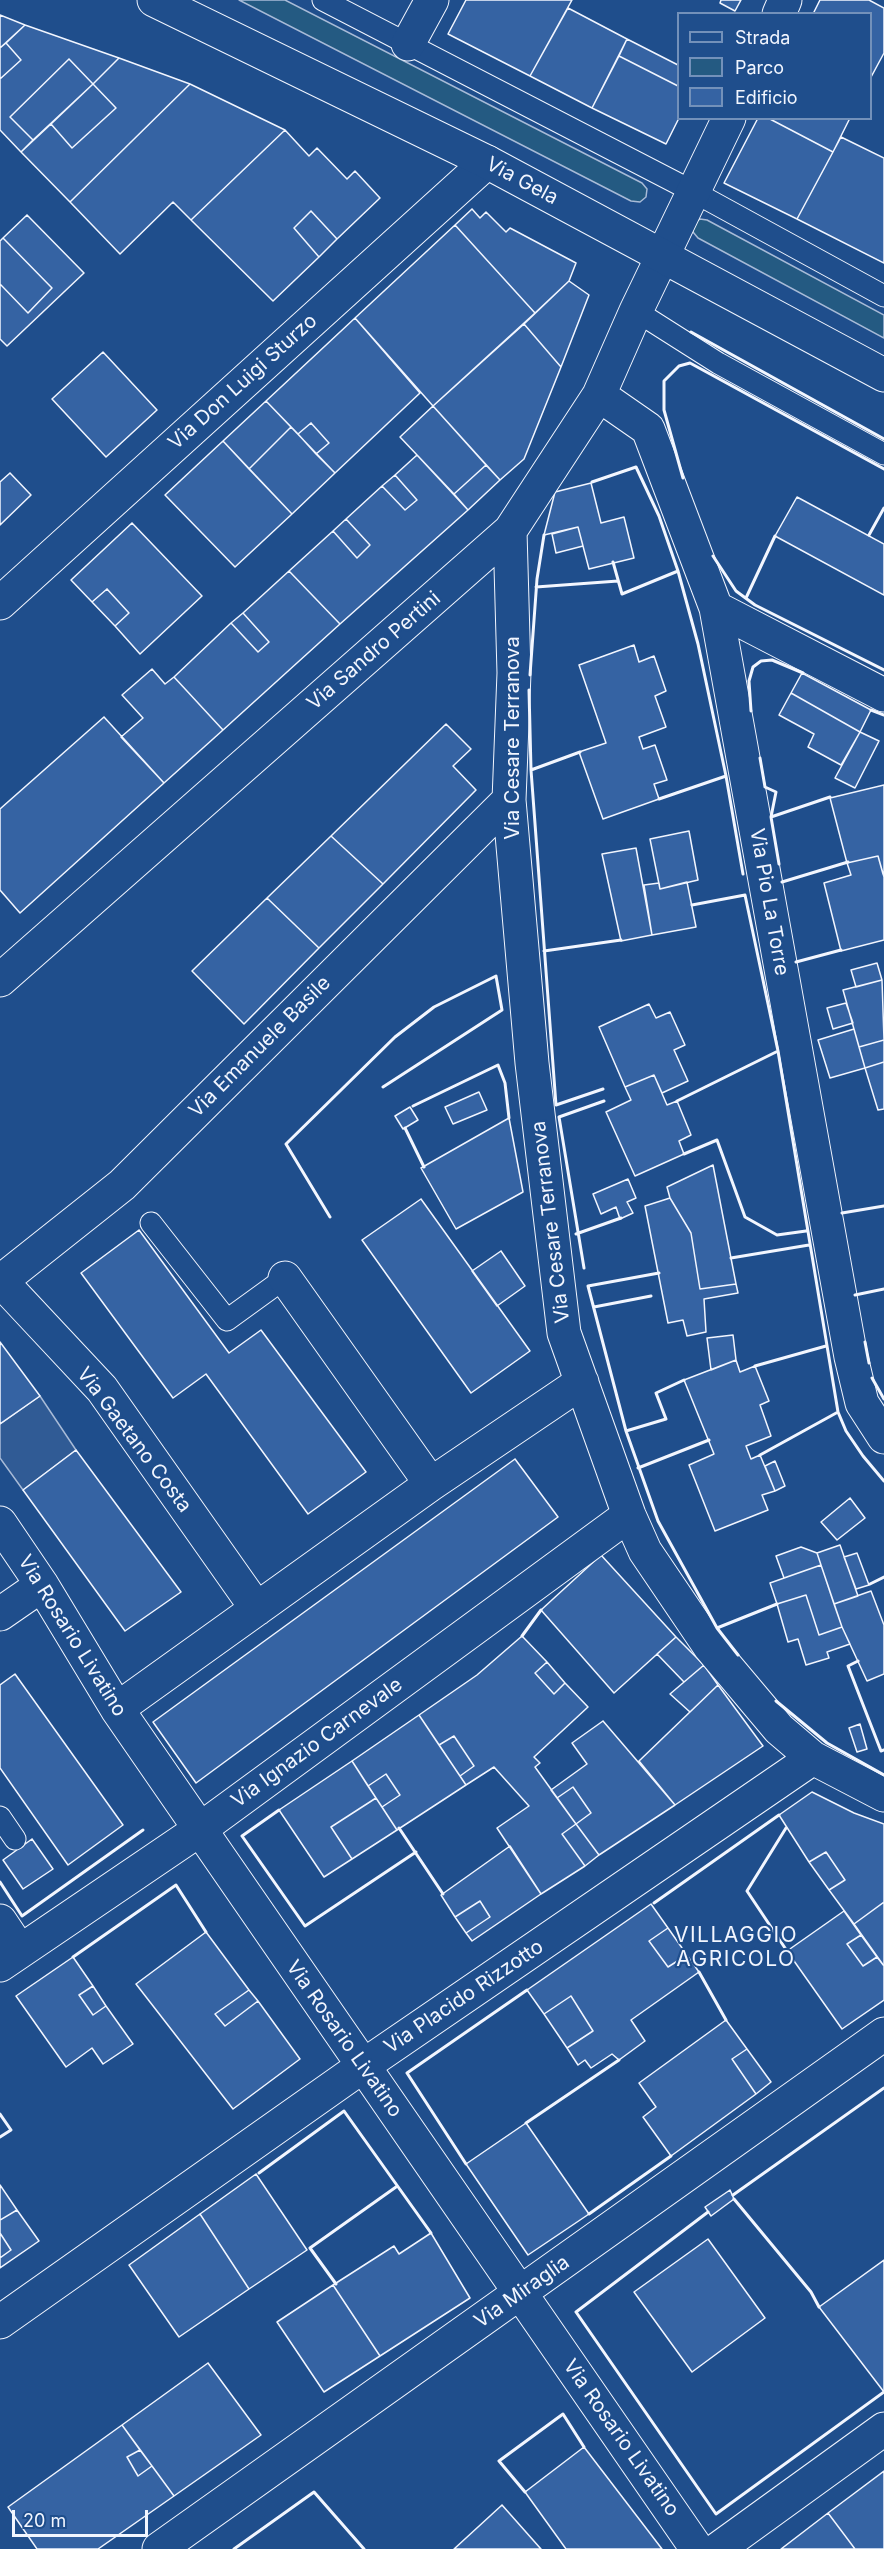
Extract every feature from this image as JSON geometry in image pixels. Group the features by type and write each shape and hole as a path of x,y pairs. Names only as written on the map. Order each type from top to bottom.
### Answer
{"street":[{"name":"Via Gela","path":"154,0 487,162 884,375"},
{"path":"408,44 432,0"},
{"name":"Via Sandro Pertini","path":"0,980 510,531 599,395 636,310 728,120"},
{"name":"Via Don Luigi Sturzo","path":"0,603 487,162"},
{"name":"Via Pio La Torre","path":"599,395 648,429 716,608 851,1357 862,1403 884,1437"},
{"name":"Via Cesare Terranova","path":"510,531 514,673 509,800 532,1063 564,1333 629,1515 645,1551 710,1647 779,1729 813,1758 884,1795"},
{"path":"716,608 884,695"},
{"name":"Via Emanuele Basile","path":"0,1280 122,1185 509,800"},
{"path":"285,1278 431,1484"},
{"name":"Via Gaetano Costa","path":"0,1280 102,1389 257,1609"},
{"path":"117,1709 431,1484 582,1382"},
{"name":"Via Ignazio Carnevale","path":"10,1958 199,1830 629,1515"},
{"name":"Via Rosario Livatino","path":"0,1523 42,1585 117,1709 199,1830 697,2549"},
{"path":"0,1614 42,1585"},
{"name":"Via Placido Rizzotto","path":"0,2322 363,2066 813,1758"},
{"path":"0,1921 10,1958"},
{"name":"Via Miraglia","path":"159,2549 884,2034"},
{"path":"718,2549 884,2429"}],"lane":[{"path":"323,0 694,192 884,296"},
{"path":"636,310 718,363 884,454"},
{"path":"151,1223 227,1320 285,1278"},
{"path":"0,1817 15,1839"}],"green space":[{"path":"239,0 285,0 642,183 647,189 646,197 640,202 631,201"},
{"path":"700,219 707,220 884,315 884,338 698,238 693,232 693,224"}],"shaded area":[{"path":"40,1396 76,1450 23,1490 0,1458 0,1424"}],"building":[{"path":"466,0 572,0 530,76 448,34"},
{"path":"721,0 741,0 735,11 720,3"},
{"path":"820,0 869,0 884,8 884,53 872,75 872,12 814,12"},
{"path":"568,8 627,39 592,108 530,76"},
{"path":"0,15 25,25 0,48"},
{"path":"25,25 119,58 93,84 69,59 10,117 33,140 21,152 0,130 0,79 21,60 6,43"},
{"path":"627,39 677,64 677,85 619,56"},
{"path":"6,43 21,60 0,79 0,48"},
{"path":"619,56 677,85 678,120 666,144 592,108"},
{"path":"119,58 190,84 70,202 21,152 51,124 72,148 116,108 93,84"},
{"path":"69,59 93,84 33,140 10,117"},
{"path":"93,84 116,108 72,148 51,124"},
{"path":"190,84 285,130 191,220 173,202 120,254 70,202"},
{"path":"757,120 772,120 833,152 797,219 724,183"},
{"path":"772,120 849,120 833,152"},
{"path":"285,130 309,156 317,148 347,179 355,171 380,198 337,239 311,211 294,228 319,257 273,301 191,220"},
{"path":"841,137 884,158 884,263 797,219"},
{"path":"472,209 480,218 486,212 506,232 510,228 576,263 569,281 535,313 455,225"},
{"path":"311,211 337,239 319,257 294,228"},
{"path":"27,215 84,273 7,346 0,339 0,284 28,313 52,288 3,238"},
{"path":"455,225 535,313 433,406 355,318"},
{"path":"3,238 52,288 28,313 0,284 0,241"},
{"path":"569,281 589,295 561,367 524,324"},
{"path":"355,318 420,393 335,473 316,454 329,443 311,423 298,434 266,401"},
{"path":"524,324 561,367 524,459 500,480 433,406"},
{"path":"103,352 157,410 106,457 52,399"},
{"path":"266,401 291,427 249,469 223,441"},
{"path":"433,406 486,465 454,494 400,437"},
{"path":"311,423 329,443 316,454 298,434"},
{"path":"291,427 335,473 292,514 249,469"},
{"path":"223,441 292,514 235,567 165,495"},
{"path":"417,455 468,510 340,624 289,571 333,531 357,558 370,545 346,519 382,486 405,510 417,500 395,475"},
{"path":"486,465 500,480 468,510 454,494"},
{"path":"10,473 31,495 0,525 0,482"},
{"path":"395,475 417,500 405,510 382,486"},
{"path":"591,483 601,523 624,517 634,558 589,569 578,527 544,535 555,492"},
{"path":"797,497 884,544 884,595 775,536"},
{"path":"346,519 370,545 357,558 333,531"},
{"path":"132,523 202,596 140,654 115,626 129,613 107,589 92,602 71,580"},
{"path":"578,527 583,546 556,553 552,534"},
{"path":"289,571 340,624 223,730 174,677 231,623 258,652 269,642 243,613"},
{"path":"107,589 129,613 115,626 92,602"},
{"path":"243,613 269,642 258,652 231,623"},
{"path":"634,645 639,662 654,656 666,691 655,696 666,727 639,737 643,749 655,745 667,780 654,784 659,799 603,819 579,752 606,743 579,665"},
{"path":"152,669 165,684 174,677 223,730 164,783 121,737 143,718 122,695"},
{"path":"802,673 871,710 860,732 791,693"},
{"path":"791,693 860,732 841,765 808,747 814,734 779,715"},
{"path":"104,717 164,783 20,913 0,890 0,809"},
{"path":"446,724 471,749 453,766 476,790 383,884 331,836"},
{"path":"860,732 879,741 855,788 835,778"},
{"path":"884,785 883,874 878,856 847,863 830,798"},
{"path":"689,831 698,880 660,889 650,839"},
{"path":"331,836 383,884 319,948 267,898"},
{"path":"636,848 652,935 621,941 602,854"},
{"path":"878,856 884,877 884,940 841,951 824,883 851,875 847,863"},
{"path":"687,882 696,927 652,935 644,885 659,883 660,889"},
{"path":"267,898 319,948 244,1024 192,971"},
{"path":"877,963 882,980 856,987 851,970"},
{"path":"882,980 884,1040 859,1047 843,990"},
{"path":"846,1003 853,1023 833,1029 827,1008"},
{"path":"649,1004 656,1018 670,1012 685,1045 674,1050 688,1081 662,1093 654,1075 625,1087 599,1027"},
{"path":"854,1029 865,1068 830,1078 818,1040"},
{"path":"884,1040 884,1062 865,1068 859,1047"},
{"path":"884,1062 884,1109 878,1110 865,1068"},
{"path":"654,1075 667,1105 677,1101 691,1135 679,1141 684,1154 635,1176 606,1112 631,1100 625,1087"},
{"path":"479,1092 487,1110 453,1124 445,1107"},
{"path":"410,1107 418,1120 403,1129 395,1116"},
{"path":"509,1118 523,1192 456,1229 421,1168"},
{"path":"713,1165 736,1284 700,1289 691,1233 670,1198 667,1187"},
{"path":"628,1179 636,1198 627,1202 633,1213 620,1219 616,1207 601,1214 593,1194"},
{"path":"670,1198 691,1233 700,1289 736,1284 738,1293 704,1299 706,1332 687,1336 683,1320 668,1323 645,1206"},
{"path":"421,1199 530,1351 471,1393 362,1240"},
{"path":"139,1230 229,1353 261,1330 366,1472 308,1514 206,1374 173,1398 81,1273"},
{"path":"501,1251 525,1286 497,1306 472,1271"},
{"path":"733,1335 736,1360 711,1370 707,1338"},
{"path":"0,1342 40,1396 0,1424"},
{"path":"736,1360 740,1372 755,1366 769,1401 760,1405 771,1436 746,1446 751,1459 760,1455 775,1491 762,1495 768,1510 715,1531 689,1465 714,1454 684,1380"},
{"path":"76,1450 181,1592 125,1631 23,1490"},
{"path":"515,1459 558,1517 196,1783 153,1722"},
{"path":"775,1461 785,1486 775,1491 765,1466"},
{"path":"850,1498 865,1518 837,1540 821,1522"},
{"path":"840,1545 858,1596 834,1604 817,1553"},
{"path":"801,1547 817,1553 821,1565 784,1578 776,1556"},
{"path":"857,1553 869,1585 856,1589 844,1557"},
{"path":"601,1555 676,1637 614,1693 541,1610"},
{"path":"821,1565 842,1627 819,1635 806,1595 777,1604 770,1583"},
{"path":"871,1591 884,1625 884,1674 867,1681 834,1604"},
{"path":"806,1595 819,1635 842,1627 850,1644 827,1652 829,1658 806,1665 798,1639 788,1642 777,1604"},
{"path":"522,1636 547,1662 535,1673 554,1694 565,1683 588,1707 534,1757 540,1763 535,1767 576,1824 562,1834 585,1866 541,1894 497,1828 529,1806 494,1767 466,1785 460,1776 474,1766 454,1736 439,1745 419,1715 477,1675"},
{"path":"676,1637 704,1665 684,1682 657,1654"},
{"path":"547,1662 565,1683 554,1694 535,1673"},
{"path":"704,1665 718,1685 690,1712 670,1694"},
{"path":"15,1674 123,1825 68,1865 0,1768 0,1685"},
{"path":"718,1685 763,1746 675,1805 639,1761"},
{"path":"419,1715 466,1785 397,1830 382,1807 400,1795 386,1774 368,1786 352,1761"},
{"path":"603,1721 675,1805 599,1855 576,1824 591,1813 573,1787 557,1798 551,1790 587,1764 572,1743"},
{"path":"860,1724 867,1749 857,1752 849,1728"},
{"path":"454,1736 474,1766 460,1776 439,1745"},
{"path":"352,1761 376,1798 331,1827 352,1859 324,1877 279,1810"},
{"path":"386,1774 400,1795 382,1807 368,1786"},
{"path":"573,1787 591,1813 576,1824 557,1798"},
{"path":"812,1792 854,1813 884,1824 884,1902 854,1924 829,1890 845,1880 826,1852 809,1862 779,1815"},
{"path":"376,1798 397,1830 352,1859 331,1827"},
{"path":"576,1824 599,1855 585,1866 562,1834"},
{"path":"32,1839 53,1869 23,1889 3,1860"},
{"path":"510,1846 541,1894 472,1941 466,1933 490,1917 480,1901 455,1917 441,1895"},
{"path":"826,1852 845,1880 829,1890 809,1862"},
{"path":"480,1901 490,1917 466,1933 455,1917"},
{"path":"884,1902 884,1966 854,1924"},
{"path":"651,1904 668,1928 649,1941 668,1967 687,1955 699,1972 631,2020 645,2041 619,2060 612,2054 591,2068 585,2060 578,2065 567,2048 593,2031 571,1996 544,2014 527,1990"},
{"path":"844,1911 861,1935 847,1944 863,1966 877,1957 884,1966 884,2000 842,2029 787,1951"},
{"path":"668,1928 687,1955 668,1967 649,1941"},
{"path":"206,1932 249,1990 215,2014 225,2026 258,2001 300,2059 233,2109 136,1984"},
{"path":"861,1935 877,1957 863,1966 847,1944"},
{"path":"73,1957 93,1986 79,1995 93,2015 106,2006 133,2044 103,2064 92,2048 66,2067 16,1996"},
{"path":"93,1986 106,2006 93,2015 79,1995"},
{"path":"249,1990 258,2001 225,2026 215,2014"},
{"path":"571,1996 593,2031 567,2048 544,2014"},
{"path":"726,2020 747,2049 732,2059 756,2094 671,2156 643,2117 656,2107 639,2083"},
{"path":"747,2049 771,2082 756,2094 732,2059"},
{"path":"526,2123 589,2214 528,2255 466,2164"},
{"path":"256,2174 307,2250 249,2289 200,2214"},
{"path":"0,2185 17,2210 0,2220"},
{"path":"730,2190 734,2199 711,2216 705,2207"},
{"path":"17,2210 39,2241 0,2268 0,2258 11,2250 0,2233 0,2220"},
{"path":"200,2214 249,2289 179,2337 129,2265"},
{"path":"0,2233 11,2250 0,2258"},
{"path":"431,2233 470,2298 380,2356 333,2285 394,2246 399,2254"},
{"path":"708,2239 765,2318 692,2372 634,2292"},
{"path":"884,2260 884,2392 819,2307"},
{"path":"333,2285 380,2356 324,2392 277,2322"},
{"path":"208,2363 261,2435 174,2496 122,2425"},
{"path":"122,2425 140,2450 127,2457 138,2476 152,2466 174,2496 98,2549 37,2549 8,2507"},
{"path":"584,2447 662,2549 566,2549 525,2492"},
{"path":"140,2450 152,2466 138,2476 127,2457"},
{"path":"884,2471 884,2549 855,2549 828,2513"},
{"path":"502,2505 541,2549 454,2549"},
{"path":"828,2513 855,2549 781,2549"}],"wall":[{"path":"691,332 884,439"},
{"path":"683,478 664,410 664,381 679,366 690,363 884,469"},
{"path":"592,482 636,467 659,516 678,571 698,644 726,776 743,874"},
{"path":"869,535 884,508"},
{"path":"530,675 537,579 544,535"},
{"path":"746,598 775,536"},
{"path":"713,556 736,591 755,605 884,670"},
{"path":"613,562 622,594 678,571"},
{"path":"536,587 618,581"},
{"path":"751,711 749,681 753,667 761,661 772,660 803,673"},
{"path":"529,690 531,770 556,1105 603,1089"},
{"path":"871,710 884,715"},
{"path":"531,770 580,752"},
{"path":"760,758 765,787 776,792 771,817 779,864"},
{"path":"659,799 726,776"},
{"path":"771,817 830,797"},
{"path":"782,882 848,862"},
{"path":"692,905 745,895 778,1051 838,1412 846,1431 884,1481"},
{"path":"544,951 621,940"},
{"path":"796,962 841,950"},
{"path":"330,1217 286,1144 395,1037 434,1007 496,976 502,1010 383,1087"},
{"path":"677,1101 778,1051"},
{"path":"413,1106 498,1065 505,1083 509,1118"},
{"path":"584,1268 559,1117 604,1101"},
{"path":"405,1128 424,1167"},
{"path":"684,1154 717,1140 745,1217 777,1235 806,1231"},
{"path":"842,1213 884,1206"},
{"path":"576,1234 621,1218"},
{"path":"731,1258 809,1245"},
{"path":"659,1273 588,1286 626,1431 658,1521 717,1628 738,1655"},
{"path":"855,1295 884,1289"},
{"path":"594,1307 651,1296"},
{"path":"865,1342 869,1363"},
{"path":"755,1366 826,1346"},
{"path":"872,1378 884,1399"},
{"path":"626,1431 666,1419 656,1393 684,1380"},
{"path":"760,1455 838,1412"},
{"path":"638,1468 709,1440"},
{"path":"870,1584 884,1577"},
{"path":"717,1628 777,1604"},
{"path":"522,1636 541,1610"},
{"path":"858,1661 848,1666 881,1751 884,1750"},
{"path":"776,1701 827,1743 884,1775"},
{"path":"279,1810 242,1836 305,1926 416,1852"},
{"path":"654,1903 779,1815"},
{"path":"399,1828 443,1894"},
{"path":"786,1828 747,1891 787,1951"},
{"path":"0,1882 22,1916 143,1830"},
{"path":"73,1957 176,1885 206,1932"},
{"path":"699,1972 726,2020"},
{"path":"466,2164 407,2073 527,1990"},
{"path":"526,2123 619,2060"},
{"path":"733,2195 884,2088"},
{"path":"259,2173 344,2111 431,2233"},
{"path":"0,2114 11,2130 0,2137"},
{"path":"589,2214 671,2156"},
{"path":"336,2284 310,2248 396,2187"},
{"path":"734,2199 811,2292 819,2307"},
{"path":"708,2212 576,2312 716,2514 884,2392"},
{"path":"525,2492 499,2461 563,2414 584,2447"},
{"path":"234,2549 314,2492 364,2549"}],"district":[{"name":"VILLAGGIO AGRICOLO","path":"736,1948"}]}
